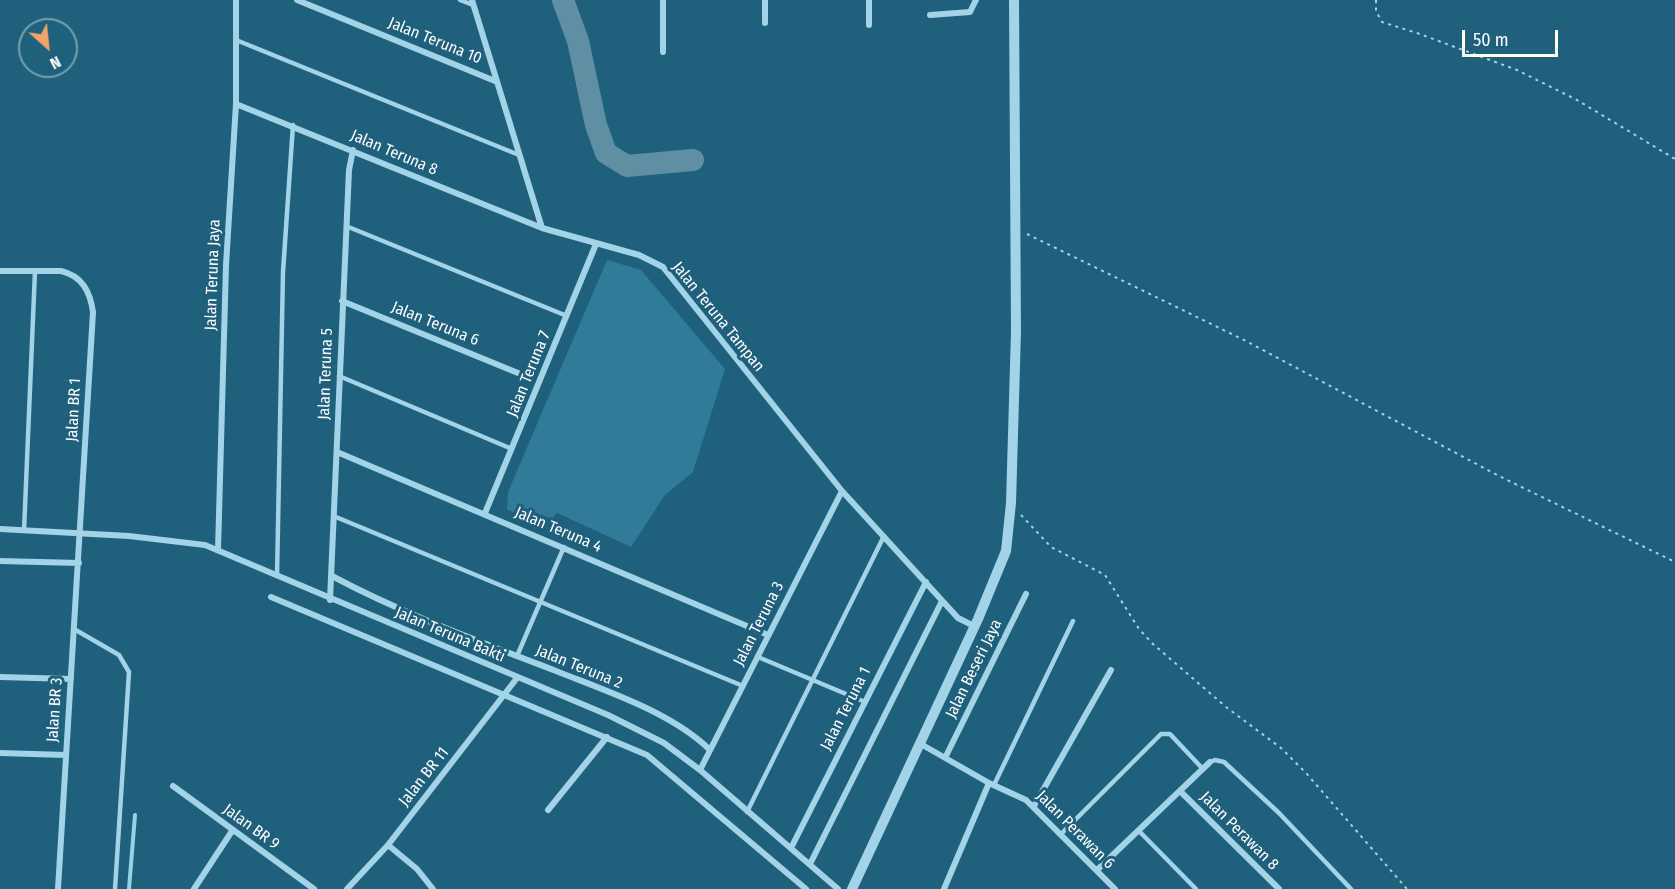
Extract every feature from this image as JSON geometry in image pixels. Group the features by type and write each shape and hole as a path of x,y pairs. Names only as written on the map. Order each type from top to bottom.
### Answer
{"street":[{"name":"Jalan Teruna Jaya","path":"218,550 226,265 236,104 236,0"},
{"name":"Jalan Teruna 10","path":"297,0 495,81"},
{"path":"663,0 663,52"},
{"path":"765,0 765,23"},
{"path":"869,0 869,25"},
{"path":"930,15 970,12 976,0"},
{"path":"852,889 974,626 1006,551 1011,503 1016,229 1014,0"},
{"path":"472,3 542,228"},
{"name":"Jalan Teruna 8","path":"236,104 293,125 542,228"},
{"name":"Jalan Teruna 5","path":"330,600 336,517 339,376 348,170 353,150"},
{"name":"Jalan Teruna Tampan","path":"542,228 639,255 663,267 842,491 958,618 974,626"},
{"name":"Jalan Teruna 7","path":"485,513 596,244"},
{"path":"0,271 35,271"},
{"name":"Jalan BR 1","path":"35,271 70,273 87,289 93,312 81,533"},
{"name":"Jalan Teruna 6","path":"342,301 518,373"},
{"name":"Jalan Teruna 4","path":"337,452 768,635"},
{"name":"Jalan Teruna 3","path":"700,770 842,491"},
{"name":"Jalan Teruna Bakti","path":"0,529 129,536 205,545 330,600 608,716 664,743 700,770 838,889"},
{"name":"Jalan BR 3","path":"58,889 81,533"},
{"path":"0,561 79,563"},
{"name":"Jalan Teruna 2","path":"332,576 372,597 673,722 710,750"},
{"name":"Jalan Teruna 1","path":"791,848 926,582"},
{"name":"Jalan Beseri Jaya","path":"946,756 1026,594"},
{"path":"271,597 647,755 806,889"},
{"path":"810,864 942,601"},
{"path":"1034,806 1111,670"},
{"path":"0,677 71,679"},
{"name":"Jalan BR 11","path":"347,889 388,845 517,678"},
{"path":"548,810 607,737"},
{"name":"Jalan Perawan 6","path":"919,743 1034,806 1115,889"},
{"path":"0,753 66,755"},
{"path":"1097,870 1210,762"},
{"path":"944,889 992,784"},
{"name":"Jalan BR 9","path":"173,786 314,889"},
{"name":"Jalan Perawan 8","path":"1181,792 1279,889"},
{"path":"194,889 232,831"},
{"path":"388,845 417,869 433,889"}],"lane":[{"path":"460,0 472,3"},
{"path":"236,40 519,155"},
{"path":"277,576 282,272 293,125"},
{"path":"346,226 567,316"},
{"path":"24,531 35,271"},
{"path":"339,376 512,450"},
{"path":"336,517 743,686"},
{"path":"747,812 884,536"},
{"path":"517,656 564,547"},
{"path":"992,784 1073,621"},
{"path":"74,629 119,655 129,672 115,889"},
{"path":"758,657 865,702"},
{"path":"1061,834 1161,734 1170,734 1202,768"},
{"path":"1210,762 1215,759 1224,762 1279,813 1351,889"},
{"path":"1139,831 1196,889"}],"path":[{"path":"1376,0 1376,10 1382,22 1517,70 1577,100 1675,159"},
{"path":"1016,229 1246,342 1499,476 1675,562"},
{"path":"1011,503 1051,547 1105,575 1139,628 1153,644 1226,707 1281,748 1306,773 1407,889"}],"shaded area":[{"path":"607,260 641,270 725,369 693,472 665,495 631,547 557,513 552,519 525,508 520,516 507,509 508,492"}],"waterway":[{"path":"563,0 578,41 596,125 606,153 627,166 693,160"},
{"path":"129,889 135,815"}]}
